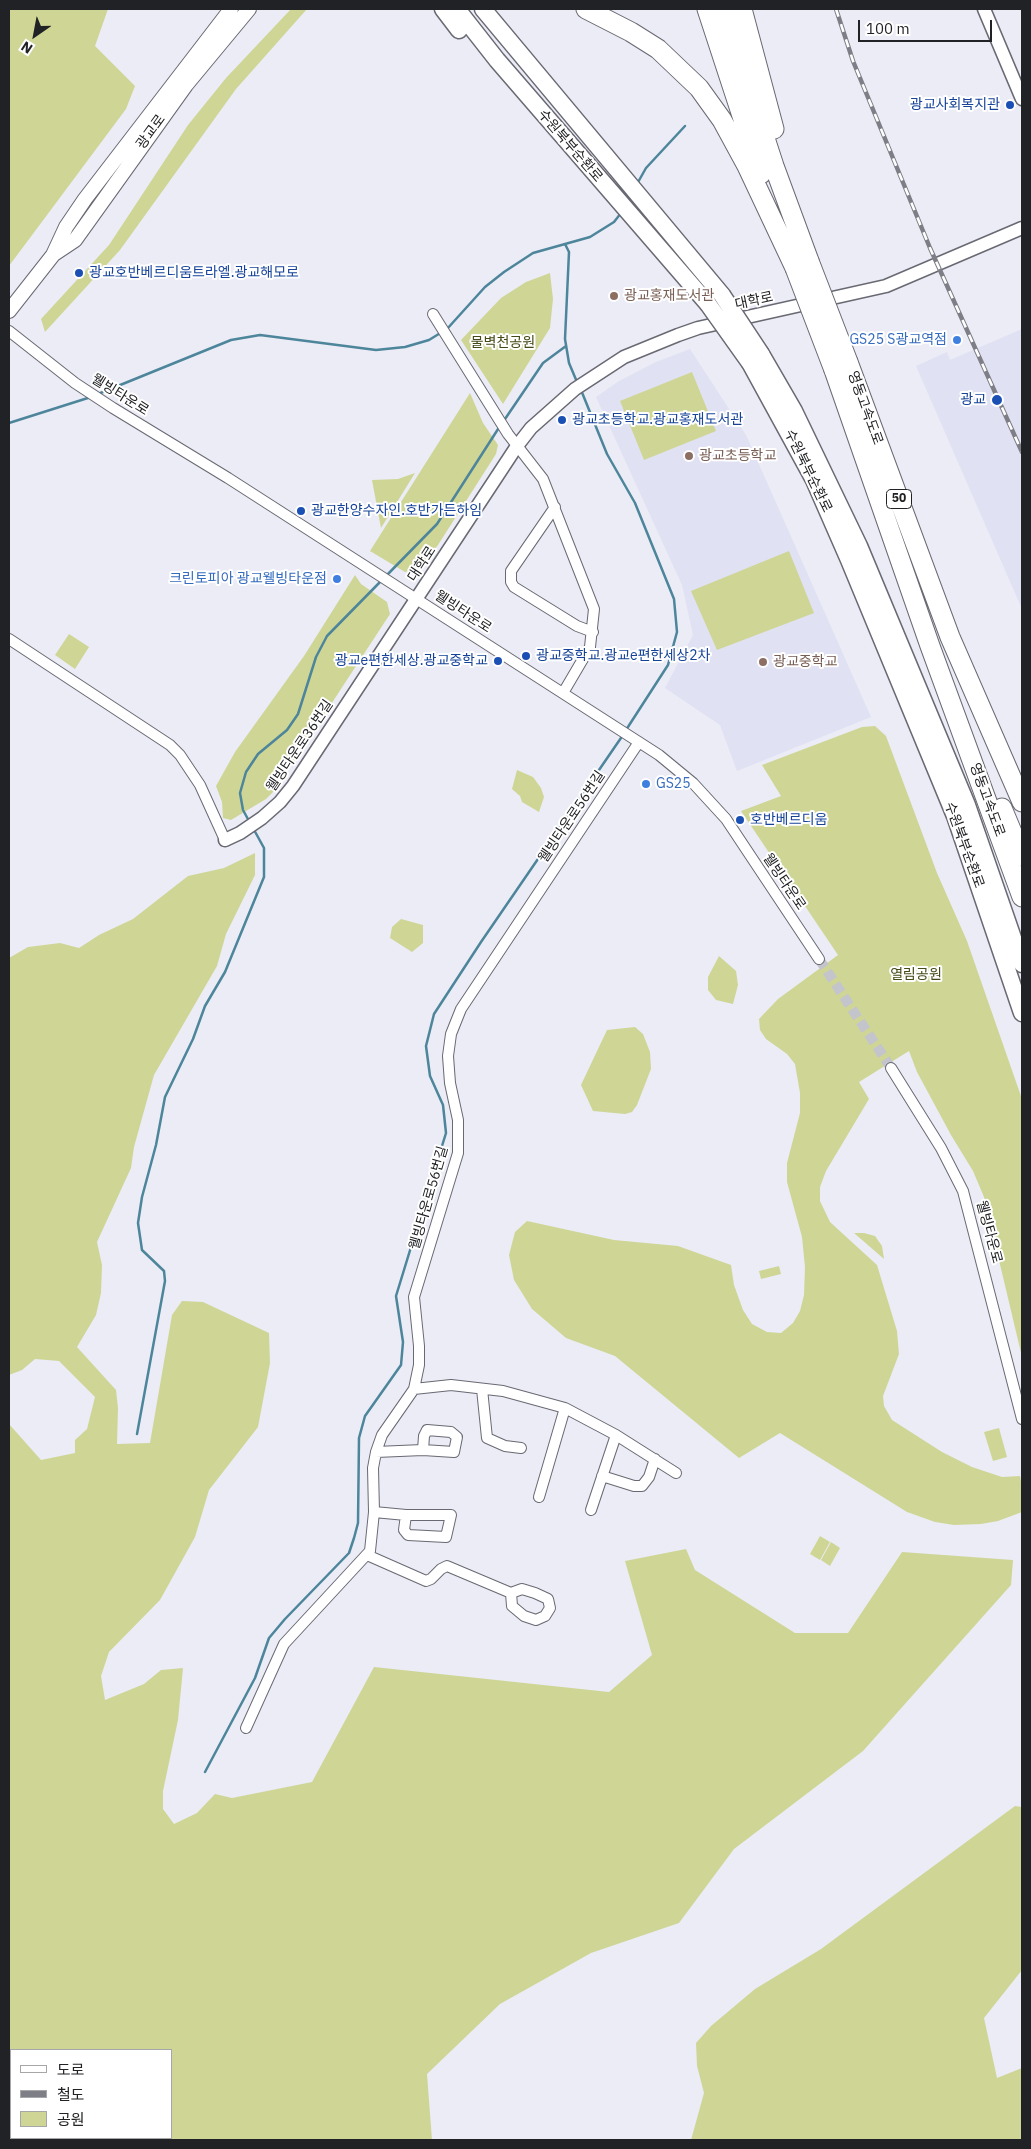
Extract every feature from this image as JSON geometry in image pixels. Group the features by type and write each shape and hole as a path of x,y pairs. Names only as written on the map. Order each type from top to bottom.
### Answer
{"highway":[{"path":"443,9 463,36 518,99 600,181"},
{"name":"수원북부순환로","path":"457,9 496,60 756,358 806,436 859,546 968,805 1022,964"},
{"name":"수원북부순환로","path":"483,9 722,295 756,358 814,480 849,560 955,816 1022,1013"},
{"path":"496,9 609,162"},
{"path":"586,9 636,35 658,49 699,88 722,120 802,264"},
{"name":"영동고속도로","path":"706,9 766,188 802,264 950,637 1022,802"},
{"name":"영동고속도로","path":"723,9 774,166 802,264"},
{"path":"742,9 802,264"},
{"name":"영동고속도로","path":"841,366 930,646 1022,896"},
{"name":"영동고속도로","path":"930,646 1022,856"}],"main road":[{"name":"광교로","path":"9,311 53,255 66,228 85,199 231,9"},
{"name":"광교로","path":"53,255 75,240 186,85 249,9"}],"street":[{"path":"984,9 1022,99"},
{"name":"대학로","path":"417,599 517,446 531,428 563,398 587,379 636,352 689,331 886,286 1022,228"},
{"path":"433,314 508,434 543,479 594,609 594,632 585,659 563,693"},
{"name":"웰빙타운로","path":"9,331 76,383 113,408 228,478 605,719 693,783 726,819 819,960"},
{"path":"555,507 511,571 512,582 514,587 576,626 594,632"},
{"name":"웰빙타운로36번길","path":"9,639 170,745 200,785 225,840 240,833 262,818 280,802 293,786 417,599"},
{"name":"웰빙타운로56번길","path":"368,1555 374,1512 373,1468 376,1452 382,1435 414,1389 419,1346 414,1297 458,1153 458,1120 450,1083 448,1056 451,1034 461,1009 469,996 639,742"},
{"name":"웰빙타운로","path":"891,1068 941,1148 963,1191 1022,1419"},
{"path":"414,1389 451,1385 482,1388 503,1391 565,1408 616,1435 676,1473"},
{"path":"482,1388 487,1438 506,1446 521,1448"},
{"path":"539,1496 565,1408"},
{"path":"591,1510 616,1435"},
{"path":"376,1452 423,1450"},
{"path":"602,1476 634,1486 642,1486 649,1477 655,1459"},
{"path":"374,1512 451,1516 446,1536 408,1535 404,1530 406,1515"},
{"path":"246,1728 284,1644 368,1555 426,1581 448,1566 511,1593"}],"shaded area":[{"path":"1022,329 1022,609 916,366 947,352 950,360"},
{"path":"690,349 746,435 871,717 737,771 720,725 665,688 693,635 682,585 596,397 619,381 656,362"}],"green space":[{"path":"9,9 108,9 95,46 135,86 126,109 9,266"},
{"path":"291,9 307,9 236,89 120,250 45,332 41,319 109,245 188,125 226,78"},
{"name":"물벽천공원","path":"550,273 553,299 550,328 503,404 461,340 501,298 526,282"},
{"path":"692,372 716,431 644,460 620,401"},
{"path":"470,393 483,423 498,445 496,454 438,545 418,569 405,572 370,551"},
{"path":"415,473 381,528 372,480 398,479"},
{"path":"789,551 814,613 717,650 691,591"},
{"path":"355,575 361,584 387,602 390,614 275,790 266,799 231,820 223,818 222,802 216,786 235,752 304,656"},
{"path":"69,634 89,647 75,669 55,655"},
{"name":"열림공원","path":"875,726 886,736 937,873 967,941 1022,1099 1022,1357 984,1197 973,1171 917,1072 909,1051 859,1082 869,1099 826,1171 820,1187 820,1201 830,1222 877,1265 897,1331 899,1354 883,1396 884,1406 892,1420 942,1452 972,1467 1002,1477 1020,1476 1022,1512 998,1521 981,1524 954,1525 935,1522 907,1512 780,1433 739,1458 615,1356 566,1338 532,1309 514,1280 509,1255 515,1232 527,1221 614,1240 678,1246 731,1265 734,1285 743,1310 752,1324 767,1332 781,1333 793,1323 800,1311 804,1295 805,1267 802,1237 787,1182 787,1163 800,1113 800,1093 795,1064 787,1054 766,1039 760,1030 759,1019 778,999 838,955 741,811 781,796 762,765 862,727"},
{"path":"517,770 533,777 541,788 544,797 539,812 522,802 520,796 512,789"},
{"path":"255,853 255,875 226,934 217,966 154,1075 134,1147 131,1168 97,1242 102,1265 101,1293 96,1315 77,1347 116,1390 118,1408 117,1444 150,1443 172,1315 182,1301 203,1302 269,1333 270,1363 258,1427 209,1490 195,1537 160,1600 109,1652 101,1676 105,1700 144,1684 161,1670 183,1668 178,1720 163,1791 163,1809 174,1824 197,1813 215,1794 232,1798 312,1782 374,1667 609,1692 652,1655 625,1561 686,1549 695,1570 795,1633 848,1633 902,1552 1013,1560 1011,1585 863,1751 734,1849 679,1923 591,1953 500,2004 427,2074 432,2140 9,2140 9,1424 41,1460 75,1453 75,1440 87,1429 95,1397 59,1361 35,1359 22,1370 9,1375 9,958 28,947 60,943 79,948 99,935 133,919 188,876 224,868"},
{"path":"401,919 423,925 423,943 412,952 390,938 392,927"},
{"path":"719,956 736,971 738,985 733,1004 716,1000 708,990 708,977"},
{"path":"635,1027 643,1034 650,1052 651,1069 637,1105 632,1112 625,1114 593,1111 581,1085 607,1030"},
{"path":"854,1233 875,1236 882,1246 884,1259"},
{"path":"779,1266 781,1274 761,1279 759,1271"},
{"path":"999,1428 1007,1457 993,1461 984,1432"},
{"path":"820,1536 830,1542 820,1560 810,1554"},
{"path":"831,1542 840,1548 830,1566 821,1560"},
{"path":"1015,1806 1022,1807 1022,1970 984,2018 997,2078 1022,2068 1022,2140 691,2140 704,2093 697,2066 696,2043 711,2026 755,1989 821,1949"}],"waterway":[{"path":"637,184 646,168 685,126"},
{"path":"447,329 485,287 504,272 533,253 590,237 614,222 621,213"},
{"path":"565,244 569,252 565,339 569,363 577,382"},
{"path":"98,394 231,340 260,335 376,350 405,347 429,340 442,332"},
{"path":"503,422 543,363 566,346"},
{"path":"581,390 607,454 635,503 674,599 677,632 668,665 626,730"},
{"path":"9,423 91,397"},
{"path":"386,576 437,524 500,426"},
{"path":"249,821 243,810 240,793 246,772 258,754 287,730 298,714 316,657 327,636 382,580"},
{"path":"205,1772 255,1678 269,1638 349,1553 354,1538 358,1523 359,1438 365,1416 401,1365 403,1342 396,1296 446,1133 443,1105 430,1076 426,1046 434,1014 623,735"},
{"path":"137,1434 165,1281 164,1271 142,1250 138,1223 142,1197 156,1145 165,1097 193,1039 205,1006 225,972 264,877 264,848 253,828"}],"tunnel":[{"path":"819,959 891,1068"}],"railway":[{"path":"836,9 853,61 930,248 1022,452"}],"place":[{"name":"광교사회복지관","path":"1010,105"},
{"name":"광교호반베르디움트라엘.광교해모로","path":"79,273"},
{"name":"광교홍재도서관","path":"614,296"},
{"name":"GS25 S광교역점","path":"957,340"},
{"name":"광교","path":"997,400"},
{"name":"광교초등학교.광교홍재도서관","path":"562,420"},
{"name":"광교초등학교","path":"689,456"},
{"name":"광교한양수자인.호반가든하임","path":"301,511"},
{"name":"크린토피아 광교웰빙타운점","path":"337,579"},
{"name":"광교중학교.광교e편한세상2차","path":"526,656"},
{"name":"광교e편한세상.광교중학교","path":"498,661"},
{"name":"광교중학교","path":"763,662"},
{"name":"GS25","path":"646,784"},
{"name":"호반베르디움","path":"740,820"}]}
